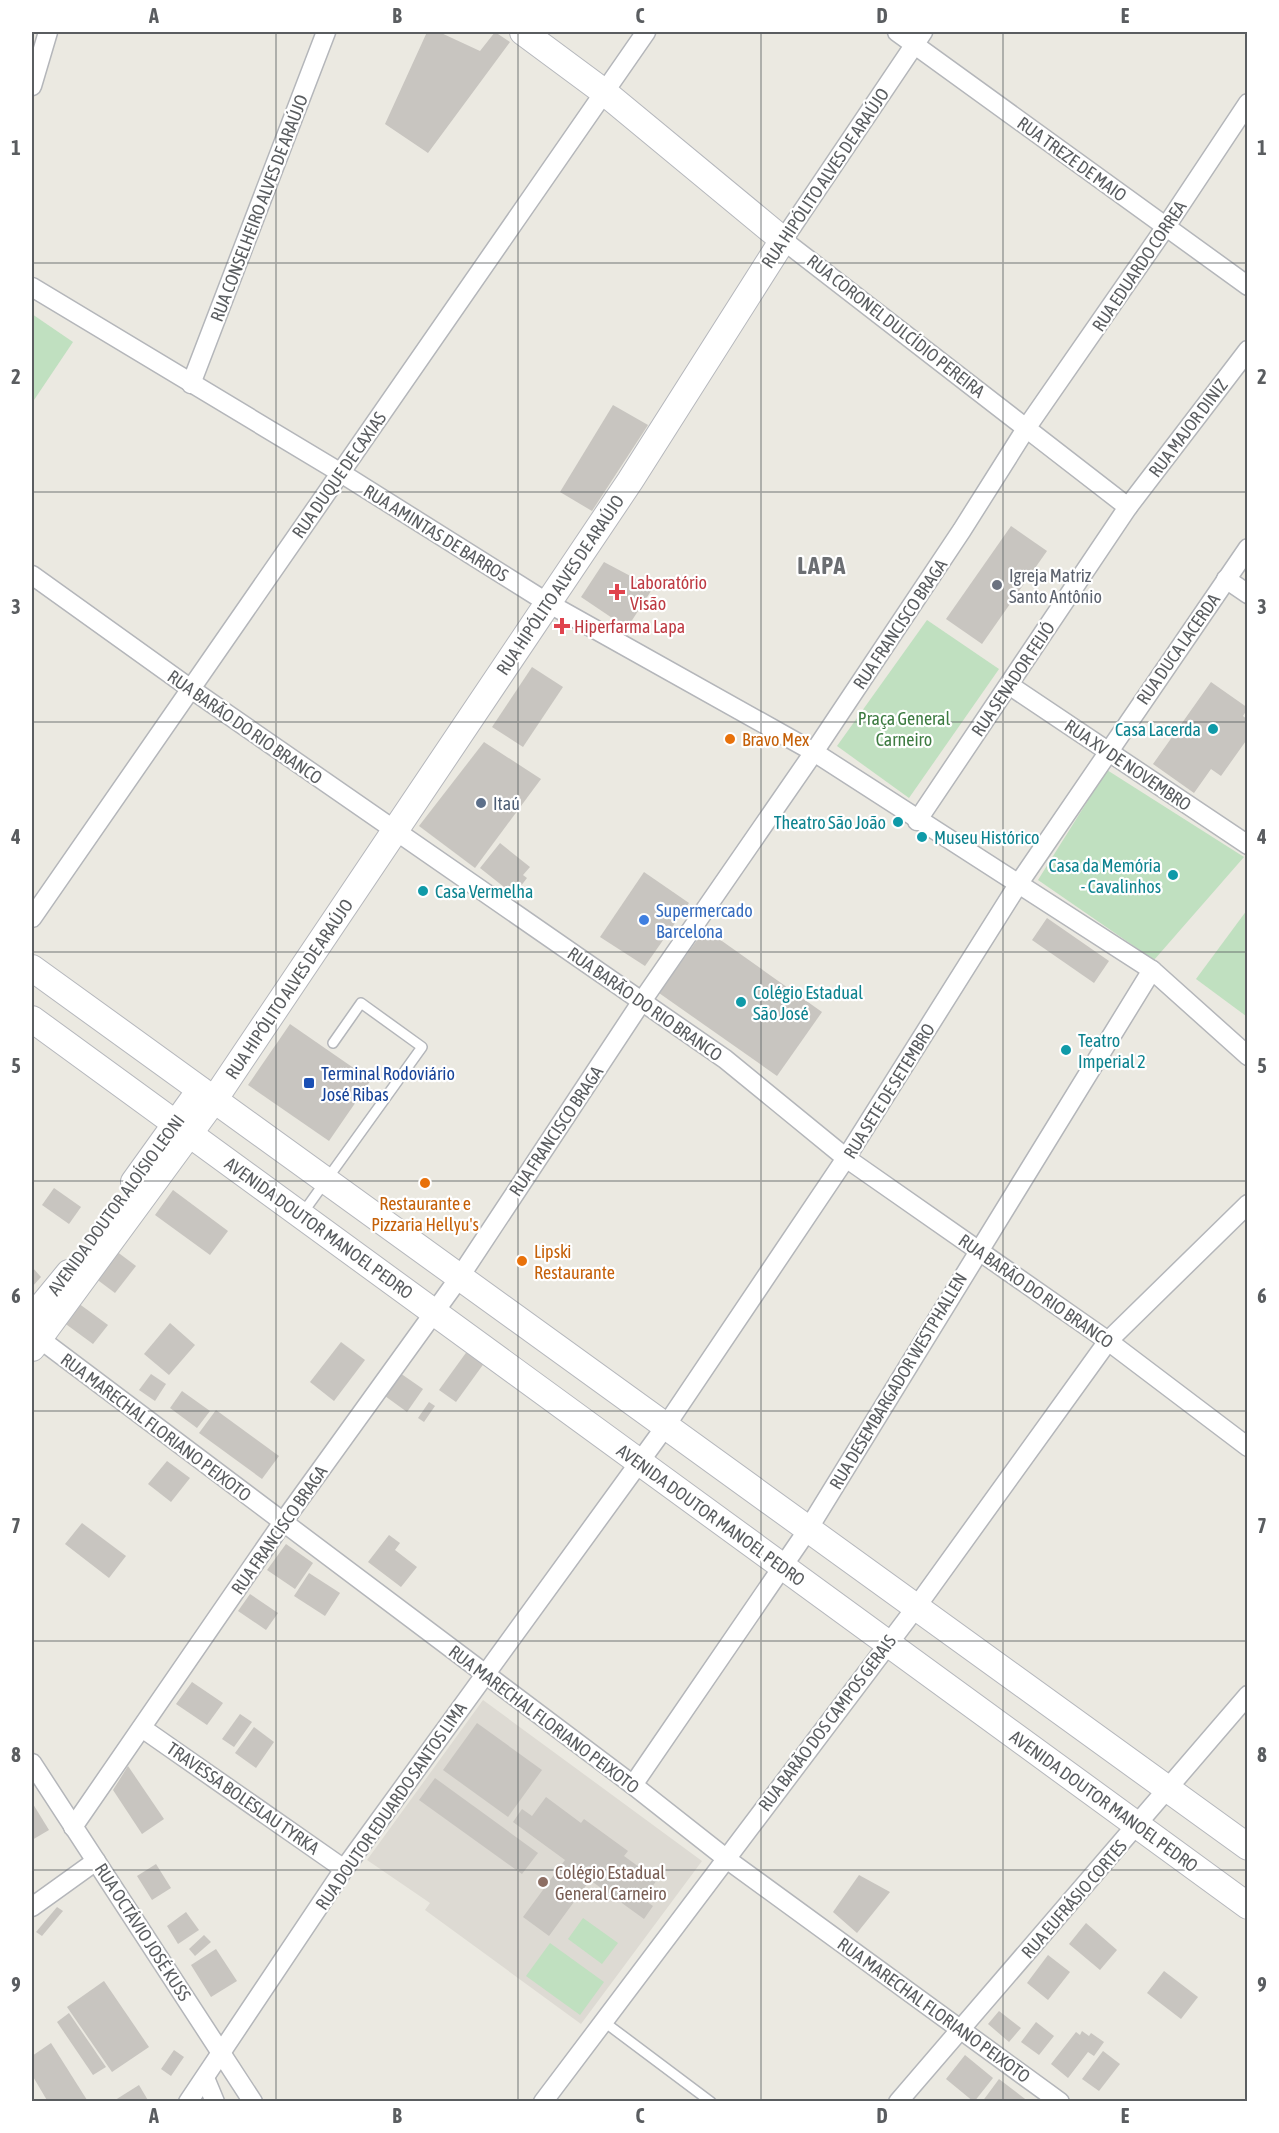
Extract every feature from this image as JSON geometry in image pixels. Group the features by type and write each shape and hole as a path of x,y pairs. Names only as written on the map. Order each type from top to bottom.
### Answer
{"main road":[{"name":"RUA CORONEL DULCÍDIO PEREIRA","path":"523,32 604,92 783,240"},
{"name":"RUA HIPÓLITO ALVES DE ARAÚJO","path":"207,1095 394,831 548,603 630,481 783,240"},
{"path":"32,968 807,1531 917,1606 1248,1847"},
{"name":"AVENIDA DOUTOR MANOEL PEDRO","path":"32,1019 1248,1906"},
{"name":"AVENIDA DOUTOR ALOÍSIO LEONI","path":"33,1335 77,1262 183,1129 207,1095"}],"street":[{"path":"32,86 48,32"},
{"name":"RUA CONSELHEIRO ALVES DE ARAÚJO","path":"191,384 326,32"},
{"name":"RUA DUQUE DE CAXIAS","path":"32,918 646,32"},
{"name":"RUA TREZE DE MAIO","path":"897,32 919,38 1165,228 1248,286"},
{"name":"RUA HIPÓLITO ALVES DE ARAÚJO","path":"783,240 919,38"},
{"name":"RUA EDUARDO CORREA","path":"1027,427 1165,228 1248,103"},
{"name":"RUA CORONEL DULCÍDIO PEREIRA","path":"783,240 1128,507"},
{"name":"RUA AMINTAS DE BARROS","path":"32,286 340,473 548,603 814,752 1152,970 1248,1056"},
{"name":"RUA MAJOR DINIZ","path":"1128,507 1248,350"},
{"name":"RUA FRANCISCO BRAGA","path":"73,1827 283,1522 459,1278 642,1001 814,752 962,530 1027,427"},
{"name":"RUA SENADOR FEIJÓ","path":"917,820 1128,507"},
{"name":"RUA DUCA LACERDA","path":"1108,751 1248,548"},
{"name":"RUA BARÃO DO RIO BRANCO","path":"32,575 394,831 725,1059 846,1158 1108,1341 1246,1442"},
{"path":"1226,579 1248,594"},
{"name":"RUA XV DE NOVEMBRO","path":"1009,685 1248,845"},
{"name":"RUA SETE DE SETEMBRO","path":"665,1427 846,1158 1019,883 1108,751"},
{"name":"RUA DESEMBARGADOR WESTPHALLEN","path":"633,1785 807,1531 978,1250 1141,993 1152,970"},
{"name":"RUA BARÃO DOS CAMPOS GERAIS","path":"543,2102 917,1606 1108,1341 1248,1204"},
{"name":"RUA MARECHAL FLORIANO PEIXOTO","path":"33,1335 633,1785 726,1858 1060,2102"},
{"name":"RUA DOUTOR EDUARDO SANTOS LIMA","path":"188,2102 344,1869 665,1427"},
{"name":"RUA EUFRÁSIO CORTES","path":"898,2102 1248,1695"},
{"name":"TRAVESSA BOLESLAU TYRKA","path":"141,1728 344,1869"},
{"name":"RUA OCTÁVIO JOSÉ KUSS","path":"32,1763 253,2102"},
{"path":"32,1906 96,1861"},
{"path":"205,2079 215,2102"}],"lane":[{"path":"301,1216 422,1047 362,1004 333,1043"},
{"path":"603,2021 711,2102"}],"shaded area":[{"name":"Colégio Estadual General Carneiro","path":"483,1700 702,1861 581,2024 425,1910 430,1903 367,1860"}],"green space":[{"path":"32,314 73,342 32,403"},
{"name":"Praça General Carneiro","path":"927,620 999,669 909,798 837,746"},
{"path":"1107,770 1244,857 1154,960 1038,880"},
{"path":"1247,910 1248,1014 1246,1016 1196,979"},
{"path":"583,1918 618,1943 602,1964 568,1939"},
{"path":"550,1943 604,1982 580,2015 526,1976"}],"building":[{"path":"427,32 439,32 480,51 495,32 510,42 428,153 385,124"},
{"path":"613,405 648,425 592,511 560,492"},
{"name":"Igreja Matriz Santo Antônio","path":"1011,526 1047,551 982,644 946,619"},
{"name":"Laboratório Visão","path":"604,562 653,588 627,628 581,597"},
{"path":"532,667 563,687 523,747 492,727"},
{"name":"Casa Lacerda","path":"1211,682 1248,708 1243,716 1248,720 1248,738 1221,776 1211,769 1194,793 1153,764"},
{"name":"Itaú","path":"484,742 541,779 475,868 419,826"},
{"path":"500,843 530,867 523,875 527,878 514,895 480,868"},
{"name":"Supermercado Barcelona","path":"644,872 689,903 645,966 600,937"},
{"path":"1047,918 1109,961 1094,983 1032,940"},
{"name":"Colégio Estadual São José","path":"705,929 822,1012 777,1076 659,993"},
{"name":"Terminal Rodoviário José Ribas","path":"290,1024 371,1080 329,1141 248,1085"},
{"path":"54,1188 81,1207 69,1224 42,1205"},
{"path":"173,1190 228,1231 210,1255 155,1215"},
{"path":"112,1248 136,1266 115,1293 91,1275"},
{"path":"32,1267 41,1277 32,1287"},
{"path":"78,1303 108,1325 93,1344 63,1322"},
{"path":"170,1323 195,1345 169,1375 144,1354"},
{"path":"341,1342 365,1360 334,1401 310,1382"},
{"path":"468,1350 485,1362 456,1402 439,1390"},
{"path":"400,1373 423,1389 407,1412 385,1396"},
{"path":"151,1374 166,1384 155,1401 139,1390"},
{"path":"182,1391 210,1411 197,1428 170,1408"},
{"path":"429,1402 435,1406 424,1422 418,1418"},
{"path":"216,1410 279,1456 262,1479 199,1433"},
{"path":"167,1461 190,1478 171,1502 148,1484"},
{"path":"82,1523 126,1556 109,1578 65,1544"},
{"path":"389,1535 400,1543 395,1550 417,1567 401,1587 368,1562"},
{"path":"286,1544 313,1563 295,1589 267,1570"},
{"path":"309,1573 340,1593 325,1616 294,1596"},
{"path":"250,1594 278,1613 266,1630 238,1611"},
{"path":"192,1682 223,1703 207,1725 176,1704"},
{"path":"240,1714 252,1722 234,1747 222,1739"},
{"path":"477,1723 542,1770 508,1817 443,1770"},
{"path":"254,1727 274,1742 256,1768 235,1753"},
{"path":"128,1766 164,1819 142,1834 113,1790"},
{"path":"435,1778 538,1853 522,1874 419,1800"},
{"path":"546,1797 581,1823 584,1819 628,1851 624,1856 657,1880 643,1899 653,1906 644,1919 590,1880 549,1936 523,1917 565,1860 513,1822 522,1809 532,1816"},
{"path":"32,1805 49,1830 32,1840"},
{"path":"156,1864 171,1888 152,1900 137,1876"},
{"path":"859,1875 890,1892 857,1933 833,1912"},
{"path":"57,1907 63,1911 42,1936 36,1932"},
{"path":"186,1912 199,1930 178,1944 167,1926"},
{"path":"1086,1923 1117,1950 1100,1970 1069,1944"},
{"path":"204,1935 211,1942 195,1956 189,1949"},
{"path":"216,1949 237,1981 211,1997 191,1965"},
{"path":"1048,1955 1070,1972 1048,2000 1027,1983"},
{"path":"1164,1971 1198,1997 1181,2019 1147,1993"},
{"path":"104,1981 149,2047 112,2072 67,2007"},
{"path":"999,2011 1021,2028 1009,2042 988,2024"},
{"path":"69,2013 106,2067 93,2075 57,2022"},
{"path":"1036,2022 1054,2036 1039,2055 1021,2042"},
{"path":"1082,2031 1089,2036 1091,2033 1104,2042 1094,2056 1088,2052 1068,2078 1051,2064 1076,2032 1080,2035"},
{"path":"51,2043 87,2100 84,2102 48,2102 32,2075 32,2056"},
{"path":"174,2050 184,2057 171,2076 161,2069"},
{"path":"1103,2051 1120,2064 1099,2091 1082,2079"},
{"path":"965,2055 993,2078 974,2102 946,2079"},
{"path":"999,2079 1029,2102 982,2102"},
{"path":"139,2085 149,2102 112,2102"}],"place":[{"name":"Igreja Matriz Santo Antônio","path":"997,585"},
{"name":"Laboratório Visão","path":"617,592"},
{"name":"Hiperfarma Lapa","path":"562,626"},
{"name":"Casa Lacerda","path":"1213,729"},
{"name":"Bravo Mex","path":"730,739"},
{"name":"Itaú","path":"481,803"},
{"name":"Theatro São João","path":"898,822"},
{"name":"Museu Histórico","path":"922,837"},
{"name":"Casa da Memória - Cavalinhos","path":"1173,875"},
{"name":"Casa Vermelha","path":"423,891"},
{"name":"Supermercado Barcelona","path":"644,920"},
{"name":"Colégio Estadual São José","path":"741,1002"},
{"name":"Teatro Imperial 2","path":"1066,1050"},
{"name":"Terminal Rodoviário José Ribas","path":"309,1083"},
{"name":"Restaurante e Pizzaria Hellyu's","path":"425,1183"},
{"name":"Lipski Restaurante","path":"522,1261"},
{"name":"Colégio Estadual General Carneiro","path":"543,1882"}],"district":[{"name":"LAPA","path":"822,565"}]}
